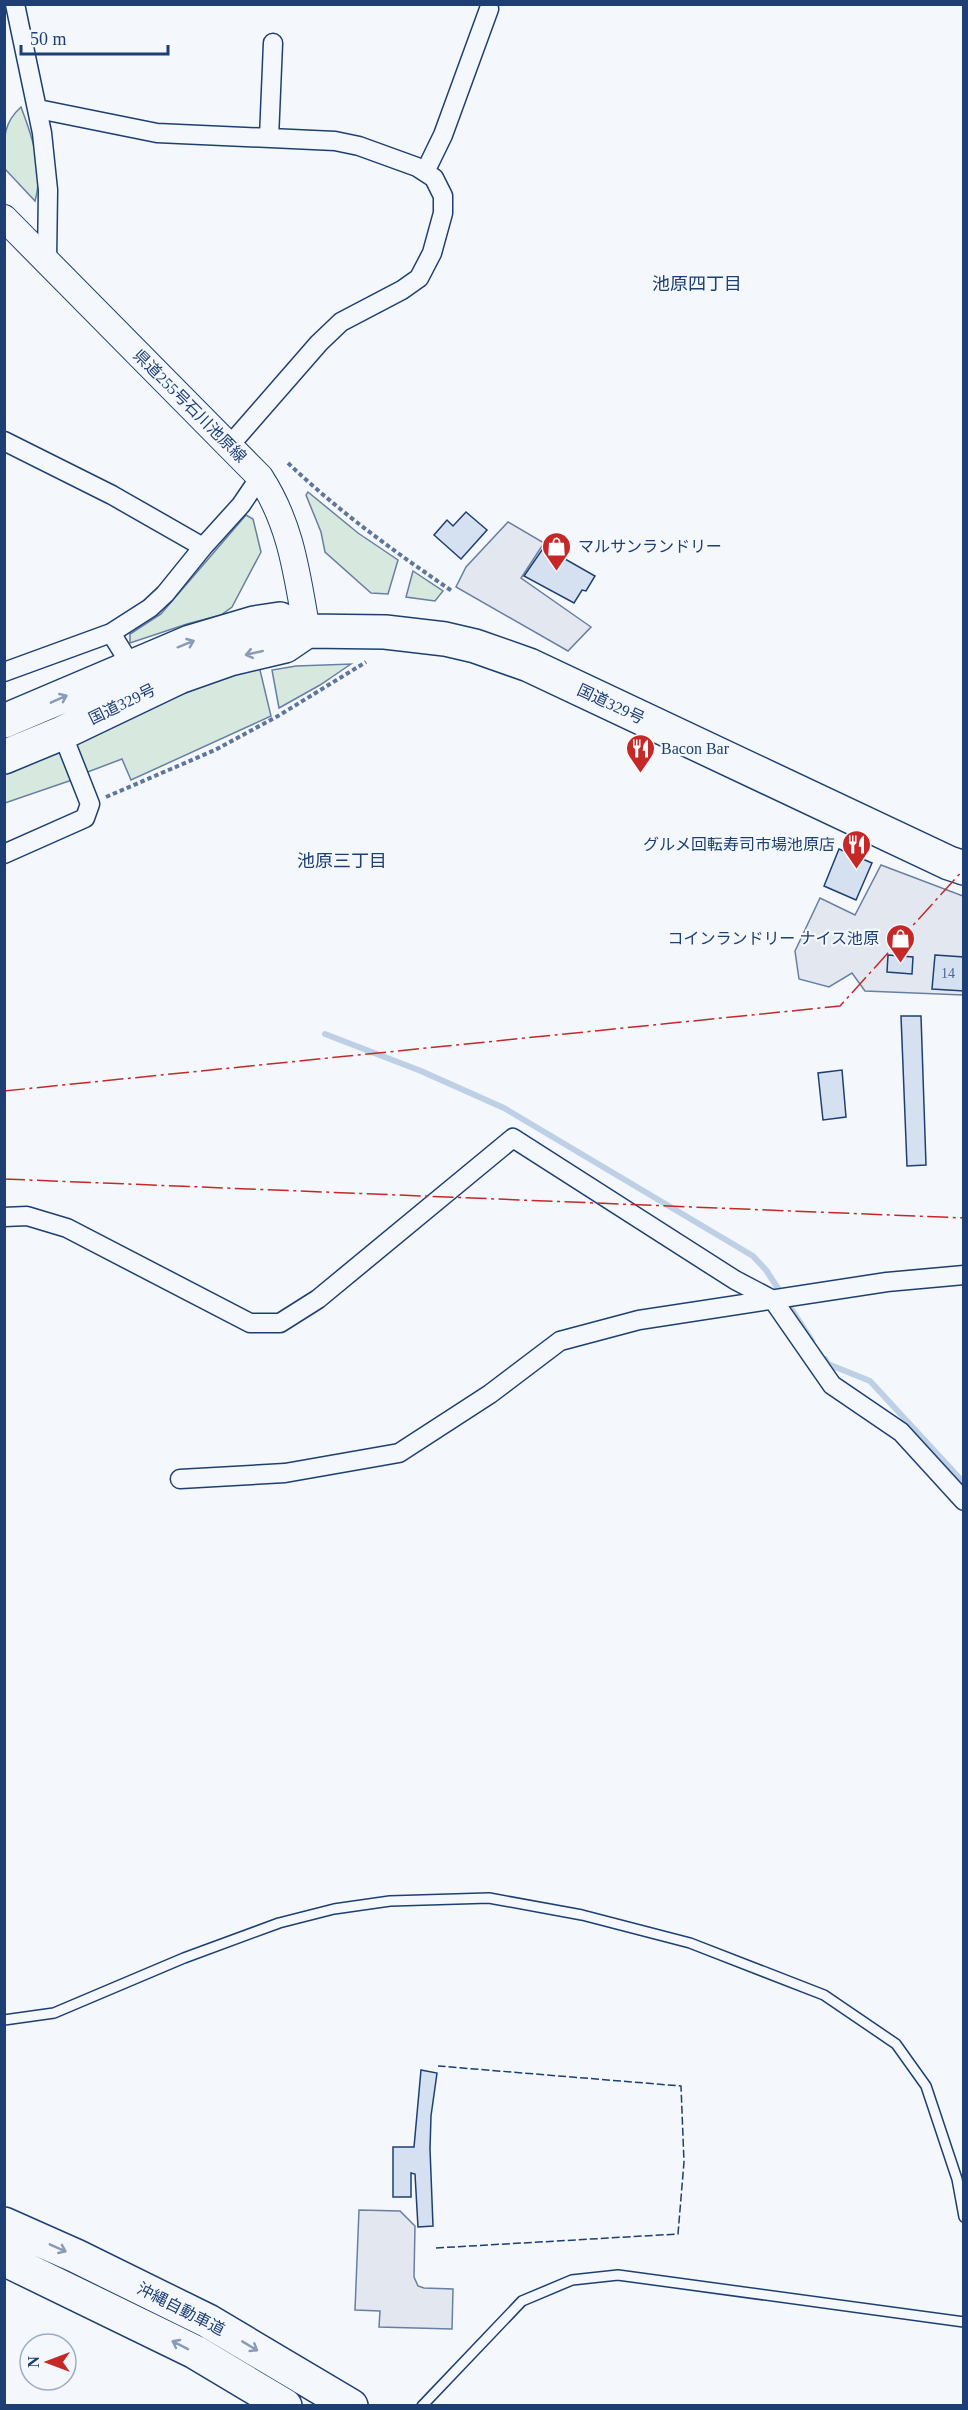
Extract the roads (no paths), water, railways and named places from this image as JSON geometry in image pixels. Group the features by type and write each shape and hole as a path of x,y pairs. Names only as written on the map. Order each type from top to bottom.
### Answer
{"highway":[{"name":"国道329号","path":"4,722 190,642 254,623 280,620 307,632 385,632 435,638 475,646 529,665 963,868"},
{"name":"国道329号","path":"4,757 62,733 179,677 230,659 285,646 307,632"},
{"name":"沖縄自動車道","path":"4,2224 76,2256 208,2321 351,2406"},
{"name":"沖縄自動車道","path":"4,2259 195,2352 285,2406"}],"main road":[{"name":"県道255号石川池原線","path":"4,218 260,477 274,498 287,532 307,632"}],"street":[{"path":"15,4 38,109 48,190 47,261"},
{"path":"425,172 443,135 489,9"},
{"path":"269,138 273,43"},
{"path":"38,109 158,133 335,141 358,146 417,167 434,178 443,196 443,213 432,253 419,278 402,290 340,322 230,446"},
{"path":"4,441 112,495 203,547"},
{"path":"4,672 111,633 150,608 165,594 241,505 260,477"},
{"path":"111,633 132,667"},
{"path":"4,854 85,818 90,804 62,733"},
{"path":"4,1217 27,1216 67,1228 250,1323 280,1323 318,1299 513,1138 735,1280 773,1300 832,1385 901,1432 963,1502"},
{"path":"180,1479 285,1473 399,1453 490,1394 560,1341 639,1320 887,1282 963,1275"}],"lane":[{"path":"4,2020 54,2013 184,1958 279,1923 334,1909 390,1901 489,1899 582,1915 690,1943 824,1995 896,2044 926,2086 957,2179 963,2217"},
{"path":"422,2406 522,2301 572,2280 618,2275 963,2322"}],"waterway":[{"path":"325,1034 421,1071 504,1108 753,1256 766,1270 812,1341"},
{"path":"825,1359 828,1364 870,1381 964,1483"}],"place":[{"name":"マルサンランドリー","path":"557,572"},
{"name":"Bacon Bar","path":"640,774"},
{"name":"グルメ回転寿司市場池原店","path":"856,870"},
{"name":"コインランドリー ナイス池原","path":"900,964"}],"district":[{"name":"池原四丁目","path":"697,284"},
{"name":"池原三丁目","path":"342,861"}]}
